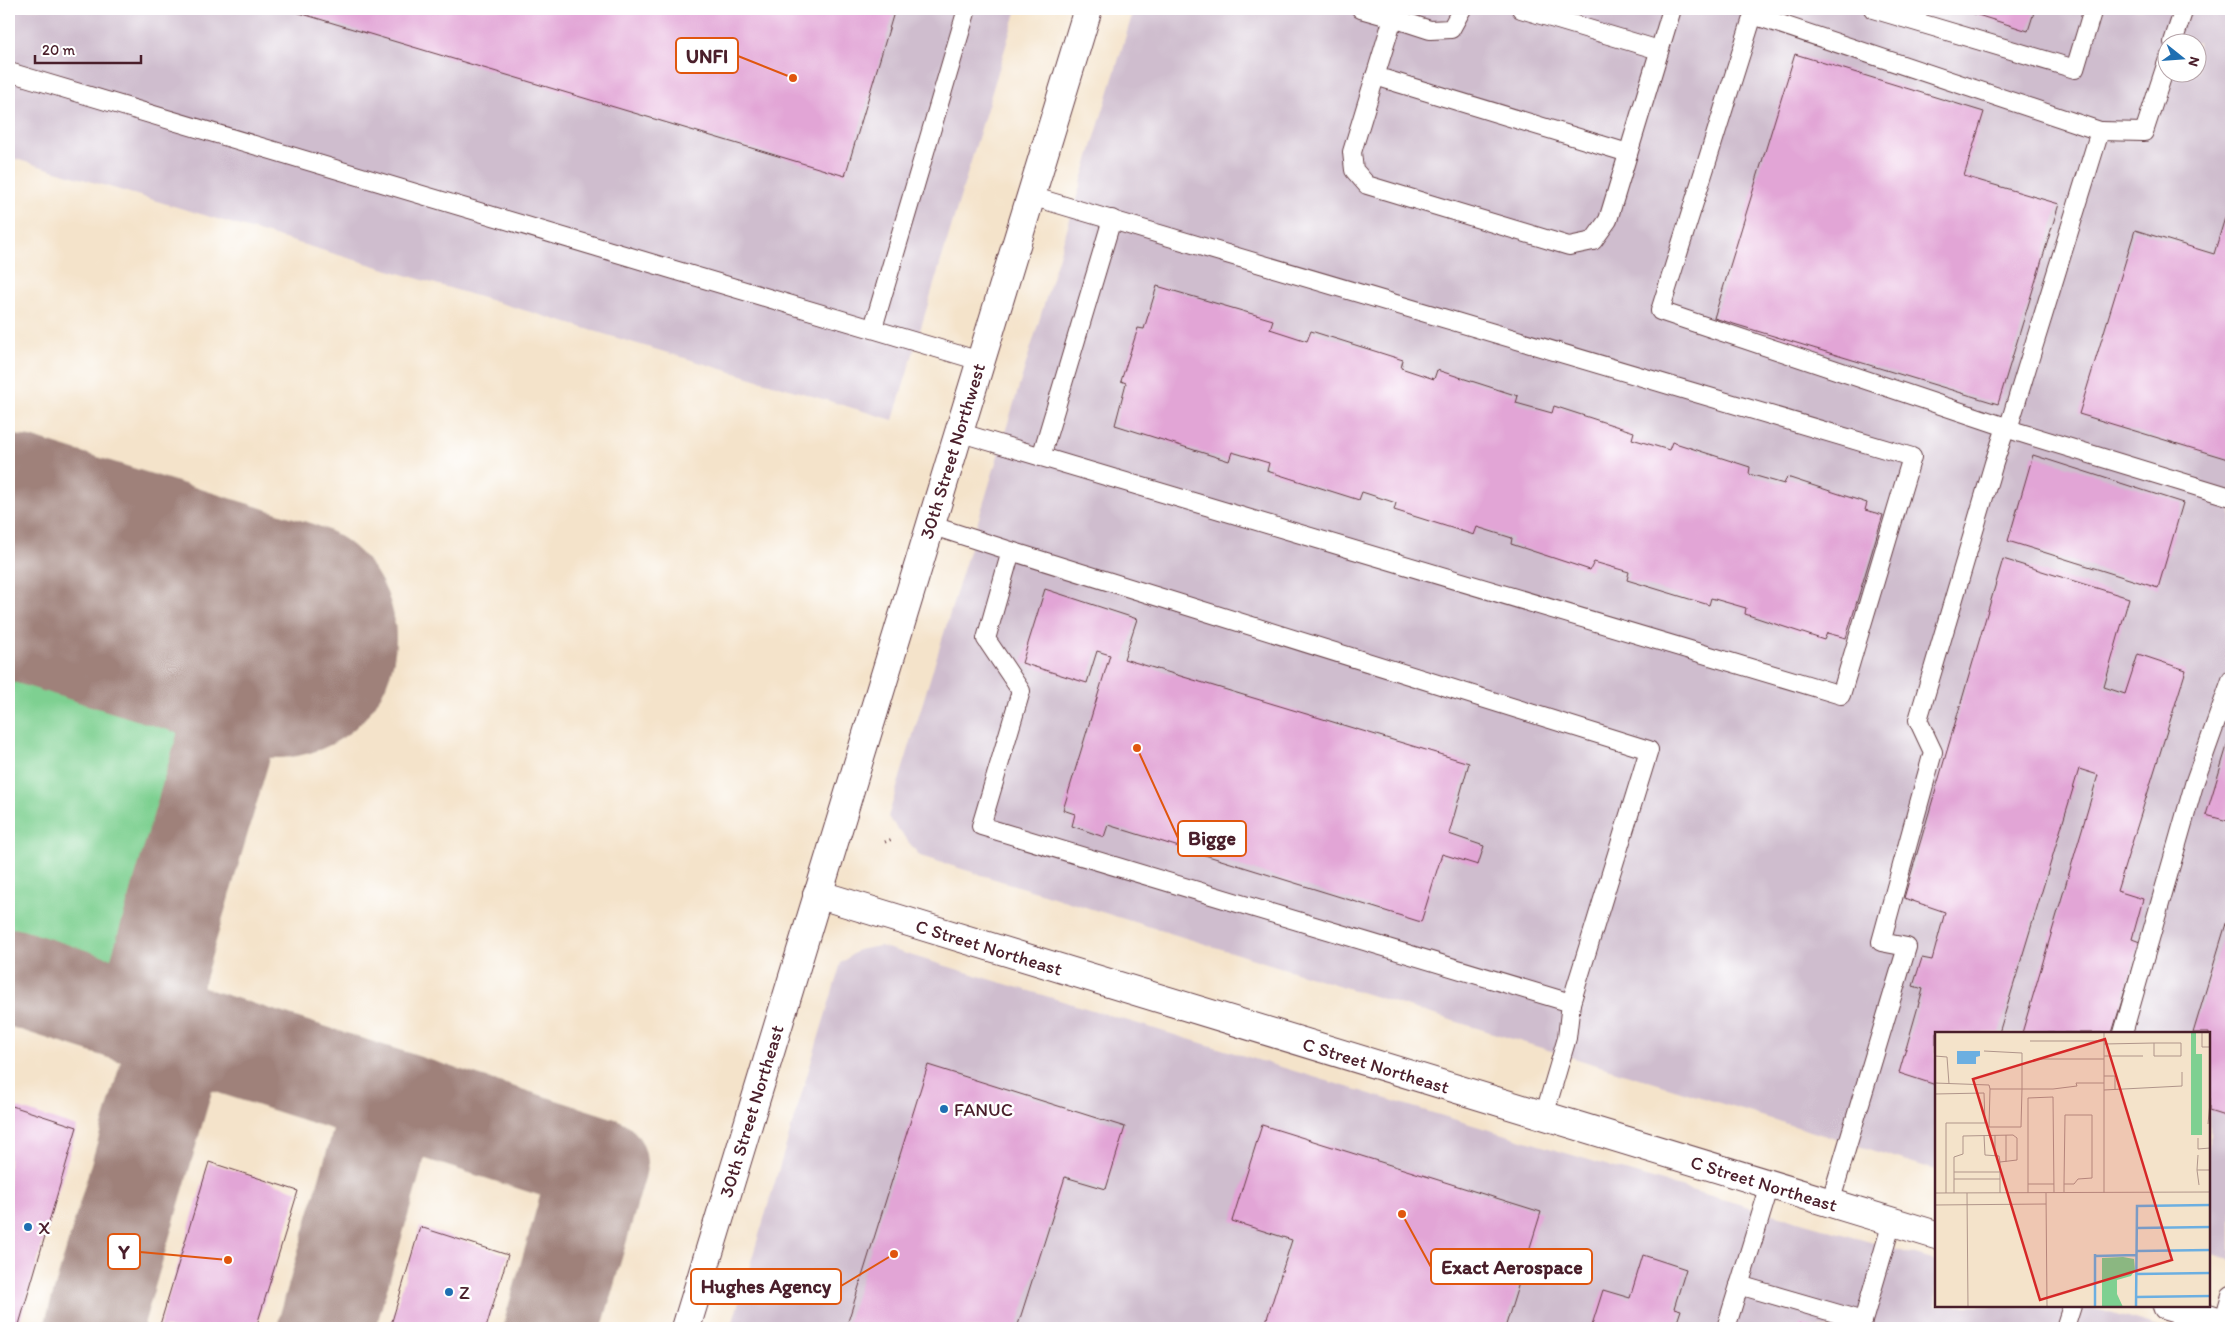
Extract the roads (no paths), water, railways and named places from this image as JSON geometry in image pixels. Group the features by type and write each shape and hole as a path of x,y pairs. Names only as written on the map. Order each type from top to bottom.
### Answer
{"street":[{"name":"30th Street Northwest","path":"817,894 1088,9"},
{"name":"C Street Northeast","path":"817,894 1935,1235"},
{"name":"30th Street Northeast","path":"686,1328 817,894"},
{"path":"2169,1307 2195,1322 2227,1324"}],"lane":[{"path":"873,328 968,9"},
{"path":"1361,9 1430,30 1451,28 1462,9"},
{"path":"1521,9 1659,50"},
{"path":"1393,18 1352,152 1354,170 1367,185 1569,246 1593,241 1608,220 1672,9"},
{"path":"1873,9 2075,69 2093,9"},
{"path":"2176,32 2184,9"},
{"path":"2160,82 2144,132 2100,131 1753,15 1660,311 2007,428 2231,497"},
{"path":"9,72 980,361"},
{"path":"1375,76 1628,153"},
{"path":"1830,1203 1907,947 1882,942 1934,752 1918,720 2100,131"},
{"path":"958,432 1841,695 1912,457 1031,196"},
{"path":"1041,457 1112,219"},
{"path":"930,525 1648,750 1571,1003 1567,1038 1544,1116"},
{"path":"1012,551 986,639 1021,691 981,826 1571,1003"},
{"path":"2124,1032 2195,781 2231,680"},
{"path":"1726,1328 1770,1185"},
{"path":"1739,1285 1863,1321 1892,1222"},
{"path":"2227,1324 2231,1295"},
{"path":"2065,1328 2072,1307"}],"place":[{"name":"UNFI","path":"793,78"},
{"name":"Bigge","path":"1137,748"},
{"name":"FANUC","path":"944,1109"},
{"name":"Exact Aerospace","path":"1402,1214"},
{"name":"X","path":"28,1227"},
{"name":"Hughes Agency","path":"894,1254"},
{"name":"Y","path":"228,1260"},
{"name":"Z","path":"449,1292"}]}
